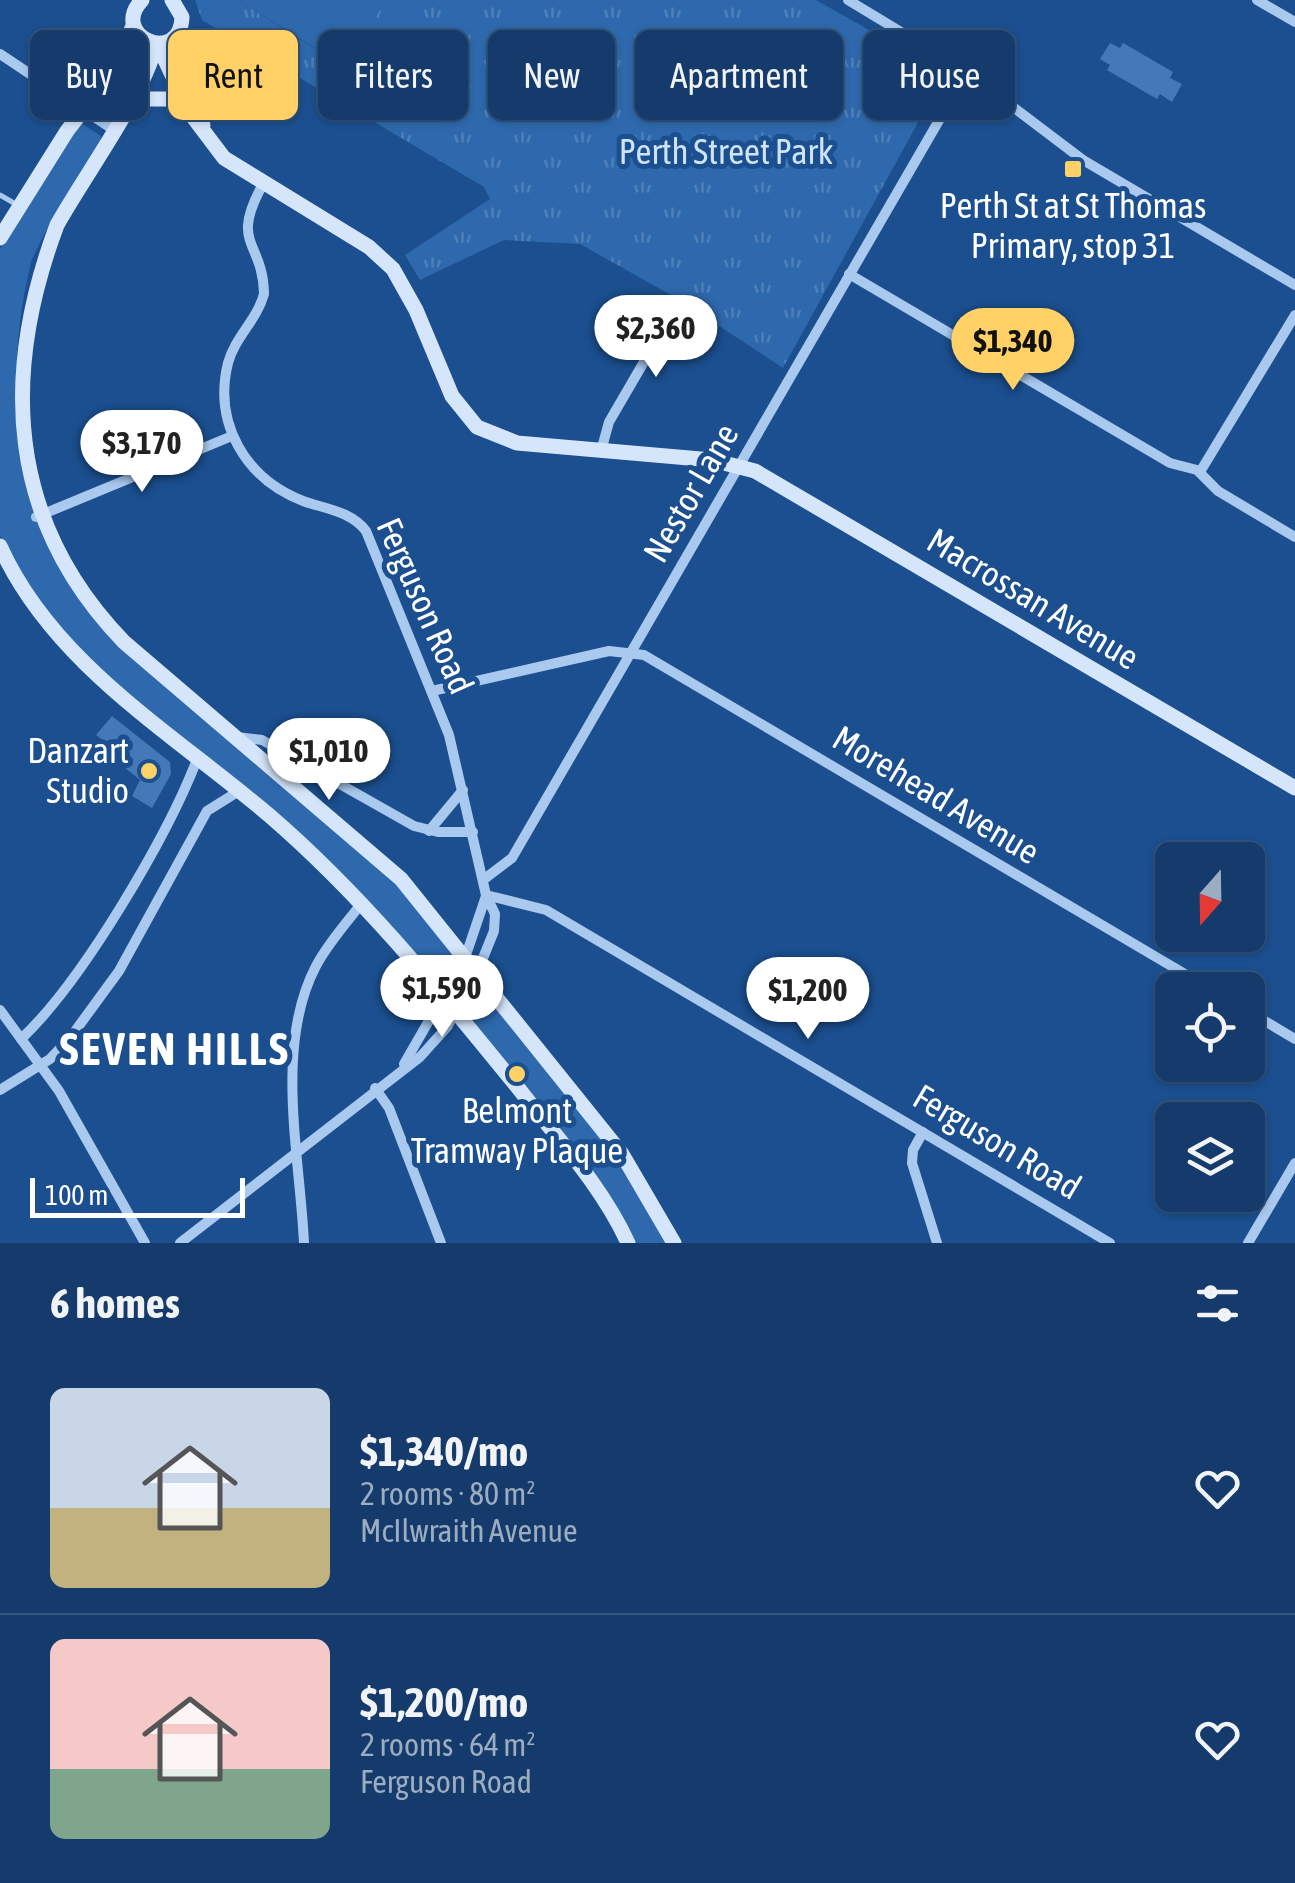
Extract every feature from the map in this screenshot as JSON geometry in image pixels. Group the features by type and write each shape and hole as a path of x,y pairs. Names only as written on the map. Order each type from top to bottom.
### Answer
{"main road":[{"path":"172,0 182,16 179,30"},
{"path":"131,30 137,3"},
{"path":"133,26 141,39 157,45 168,67"},
{"path":"148,63 157,45 168,38"},
{"path":"0,238 76,120"},
{"path":"119,120 47,245 15,336 11,418 22,481 60,567 106,624 386,864 622,1154 674,1243"},
{"path":"198,120 224,158 354,237 393,269 408,294 452,396 477,427 505,440 738,465"},
{"path":"201,120 202,125"},
{"name":"Macrossan Avenue","path":"738,465 827,511 1295,788"},
{"path":"0,546 23,588 66,646 239,791 363,902 444,996 587,1176 628,1243"}],"street":[{"path":"848,0 898,30"},
{"path":"1258,0 1295,22"},
{"path":"0,54 30,73"},
{"path":"1015,109 1073,153 1295,286"},
{"path":"100,120 114,130"},
{"name":"Nestor Lane","path":"483,880 512,858 939,120"},
{"path":"36,517 232,436 226,406 228,362 264,294 246,228 247,215 263,184"},
{"path":"849,274 1170,463 1200,472 1215,489 1295,536"},
{"path":"601,450 608,422 680,300"},
{"path":"1200,472 1295,315"},
{"name":"Ferguson Road","path":"180,1243 439,1038 478,973 495,922 463,790 432,691 362,525 275,487 253,469 232,436"},
{"path":"432,691 609,651 630,651"},
{"name":"Morehead Avenue","path":"630,651 1181,972"},
{"path":"236,737 262,740 403,822 429,831 473,832"},
{"path":"21,1040 88,956 188,783 198,757"},
{"path":"429,831 463,790"},
{"path":"0,1090 40,1066 70,1038 119,970 211,806 239,791"},
{"name":"Ferguson Road","path":"403,1065 465,958 486,895"},
{"name":"Ferguson Road","path":"486,895 546,910 1110,1243"},
{"path":"304,1243 296,1050 306,988 317,963 363,902"},
{"path":"0,1010 40,1066 145,1243"},
{"path":"1265,1021 1295,1039"},
{"path":"375,1088 396,1125 441,1243"},
{"path":"922,1132 912,1150 912,1164 936,1243"},
{"path":"1248,1243 1295,1163"}],"lane":[{"path":"0,195 19,206"}],"green space":[{"name":"Perth Street Park","path":"195,0 238,0 285,30 219,30 202,20"},
{"path":"238,0 387,0 369,30 318,30 318,50 298,38 298,30 286,30"},
{"name":"Perth Street Park","path":"386,0 816,0 869,30 863,30 863,120 919,120 783,368 680,300 580,244 504,240 420,280 405,255 490,199 484,187 371,120 468,120 468,30 368,30"},
{"name":"Perth Street Park","path":"298,38 318,51 318,89 298,77"},
{"path":"81,123 101,136 100,143 54,216 31,262 17,360 22,457 33,503 51,548 74,591 105,630 387,871 458,958 445,980 77,651 13,564 0,535 0,249"},
{"path":"475,991 489,996 605,1139 670,1243 632,1243 462,1012"}],"building":[{"path":"1110,43 1120,48 1123,43 1173,72 1170,78 1182,84 1172,102 1160,94 1157,99 1107,70 1110,65 1100,59"},
{"name":"Danzart Studio","path":"112,716 170,762 171,774 152,808 132,796 140,780 124,767 129,760 96,735"}],"place":[{"name":"Perth St at St Thomas Primary, stop 31","path":"1073,169"},
{"name":"Danzart Studio","path":"149,771"},
{"name":"Belmont Tramway Plaque","path":"517,1074"}],"district":[{"name":"SEVEN HILLS","path":"175,1049"}]}
